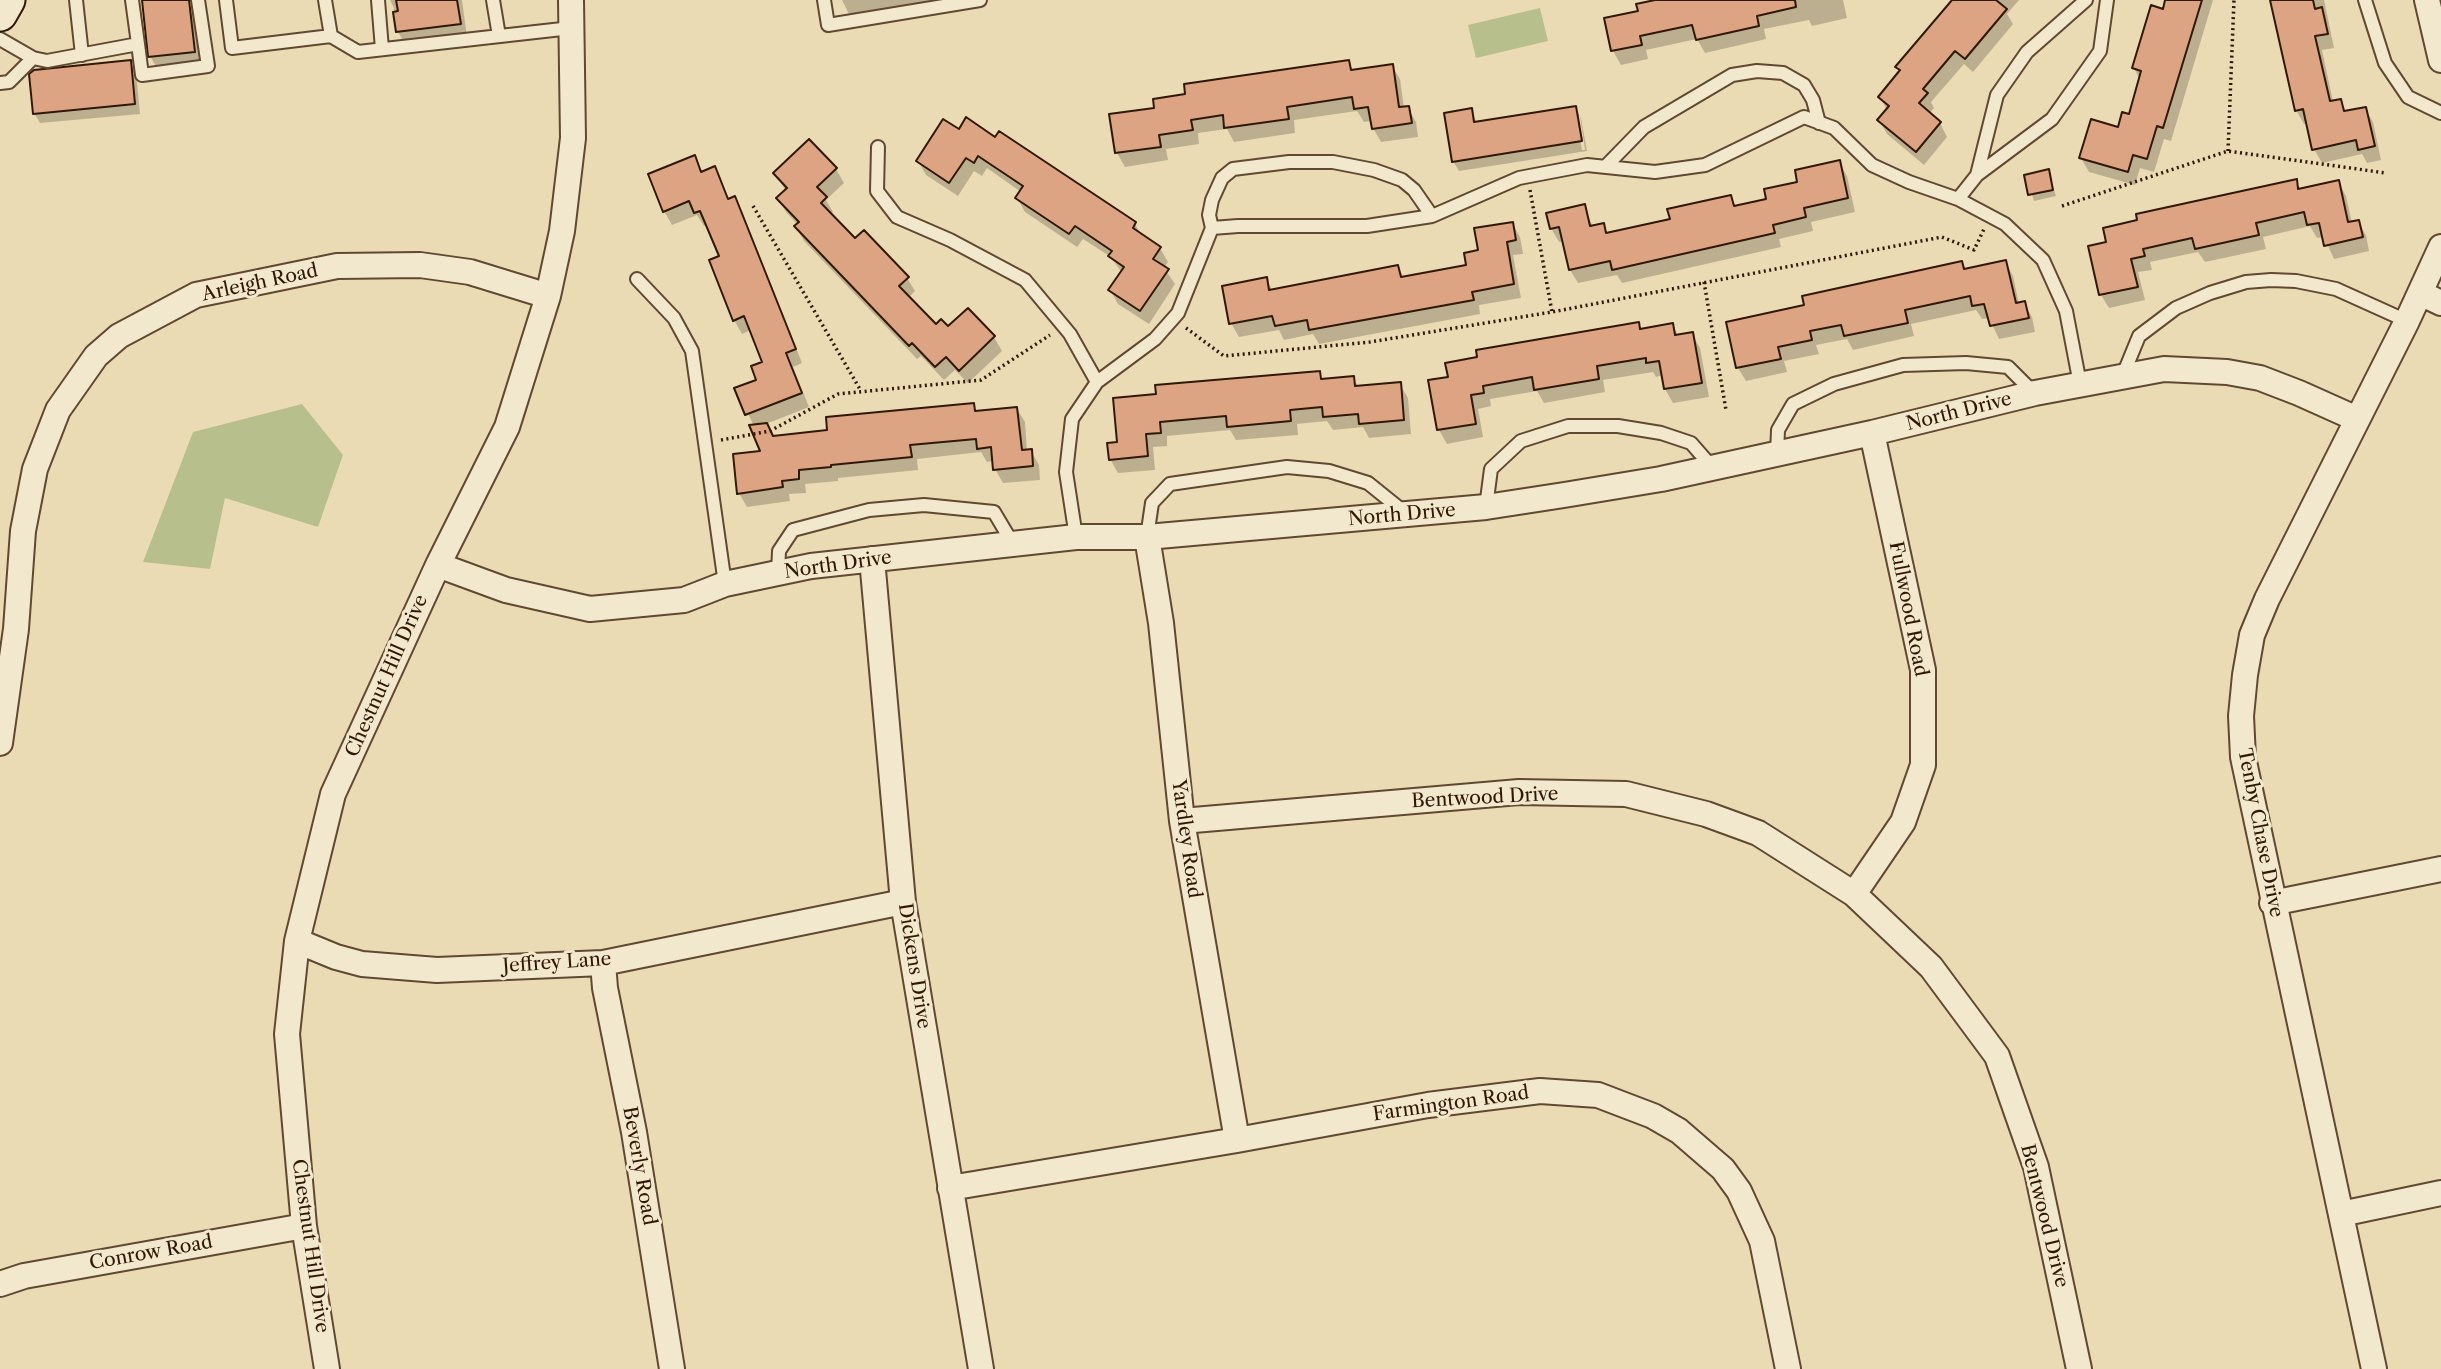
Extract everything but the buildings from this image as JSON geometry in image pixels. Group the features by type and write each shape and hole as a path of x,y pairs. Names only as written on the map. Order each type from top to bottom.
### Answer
{"street":[{"path":"0,14 8,0"},
{"name":"Chestnut Hill Drive","path":"327,1369 304,1226 287,1034 297,941 334,794 438,565 507,427 548,296 562,232 573,138 571,0"},
{"path":"2427,0 2441,60"},
{"name":"Tenby Chase Drive","path":"2374,1369 2243,757 2241,716 2252,635 2267,598 2407,321 2431,298 2441,247"},
{"name":"Arleigh Road","path":"0,743 16,629 23,531 35,469 58,410 96,356 119,336 196,295 337,266 420,265 470,272 548,296"},
{"name":"North Drive","path":"438,565 506,590 590,609 684,600 726,584 811,566 1076,537 1147,537 1486,507 1661,479 1872,433 2035,393 2164,369 2227,372 2260,378 2357,419"},
{"name":"Fullwood Road","path":"1854,894 1903,822 1923,765 1923,670 1872,433"},
{"name":"Yardley Road","path":"1147,537 1161,623 1182,821 1237,1140"},
{"name":"Dickens Drive","path":"872,559 903,902 981,1369"},
{"name":"Bentwood Drive","path":"1182,821 1519,792 1626,794 1706,814 1758,833 1854,894 1931,967 1997,1056 2036,1167 2080,1369"},
{"path":"2273,903 2441,869"},
{"name":"Jeffrey Lane","path":"297,941 362,964 424,969 603,963 903,902"},
{"name":"Beverly Road","path":"603,963 605,988 634,1132 673,1369"},
{"name":"Farmington Road","path":"950,1188 1428,1105 1540,1091 1598,1095 1653,1116 1679,1131 1723,1169 1739,1191 1762,1241 1788,1369"},
{"path":"2341,1214 2441,1193"},
{"name":"Conrow Road","path":"0,1284 24,1276 304,1226"}],"lane":[{"path":"76,0 82,55"},
{"path":"132,0 142,75 208,66 198,0"},
{"path":"226,0 232,48 331,36 358,52 571,28"},
{"path":"325,0 331,36"},
{"path":"378,0 382,49"},
{"path":"493,0 499,36"},
{"path":"824,0 828,25 980,0"},
{"path":"1977,175 1997,95 2027,52 2086,0"},
{"path":"1958,199 1977,175 2052,119 2100,51 2107,0"},
{"path":"2365,0 2385,62 2408,97 2441,113"},
{"path":"0,39 33,58 47,61 138,44"},
{"path":"0,83 9,82 33,58"},
{"path":"1605,167 1644,127 1732,75 1757,71 1783,73 1804,85 1813,100 1819,123"},
{"path":"1212,228 1367,226 1432,215 1527,177 1587,165 1655,172 1705,165 1804,117 1834,128 1872,165 1909,182 1958,199 1990,215 2005,224 2043,260 2066,311 2080,384"},
{"path":"878,147 877,191 897,217 950,240 1025,280 1063,326 1097,382"},
{"path":"1076,537 1066,472 1072,419 1097,382 1155,339 1178,313 1212,228 1209,215 1212,200 1222,178 1233,169 1289,162 1333,162 1402,180 1414,190 1432,215"},
{"path":"637,279 674,318 692,351 726,584"},
{"path":"2123,375 2139,336 2176,308 2210,293 2246,282 2295,281 2336,289 2407,321"},
{"path":"1777,454 1779,430 1793,404 1834,383 1903,365 1966,363 2008,367 2035,393"},
{"path":"1486,507 1491,469 1521,441 1568,426 1618,426 1661,433 1691,443 1712,467"},
{"path":"1147,537 1152,503 1170,484 1287,467 1329,471 1368,483 1407,514"},
{"path":"778,573 779,551 793,530 869,510 924,505 994,512 1013,544"}],"path":[{"path":"2228,151 2234,0"},
{"path":"2062,206 2228,151 2386,173"},
{"path":"1527,177 1552,312"},
{"path":"753,206 862,391"},
{"path":"1173,319 1224,356 1370,342 1552,312 1942,237 1974,250 1990,215"},
{"path":"1704,282 1726,410"},
{"path":"705,443 769,431 838,394 981,380 1063,326"}],"green space":[{"path":"1540,8 1548,41 1476,58 1468,25"},
{"path":"302,404 343,455 318,527 225,498 210,569 143,562 193,432"}]}
